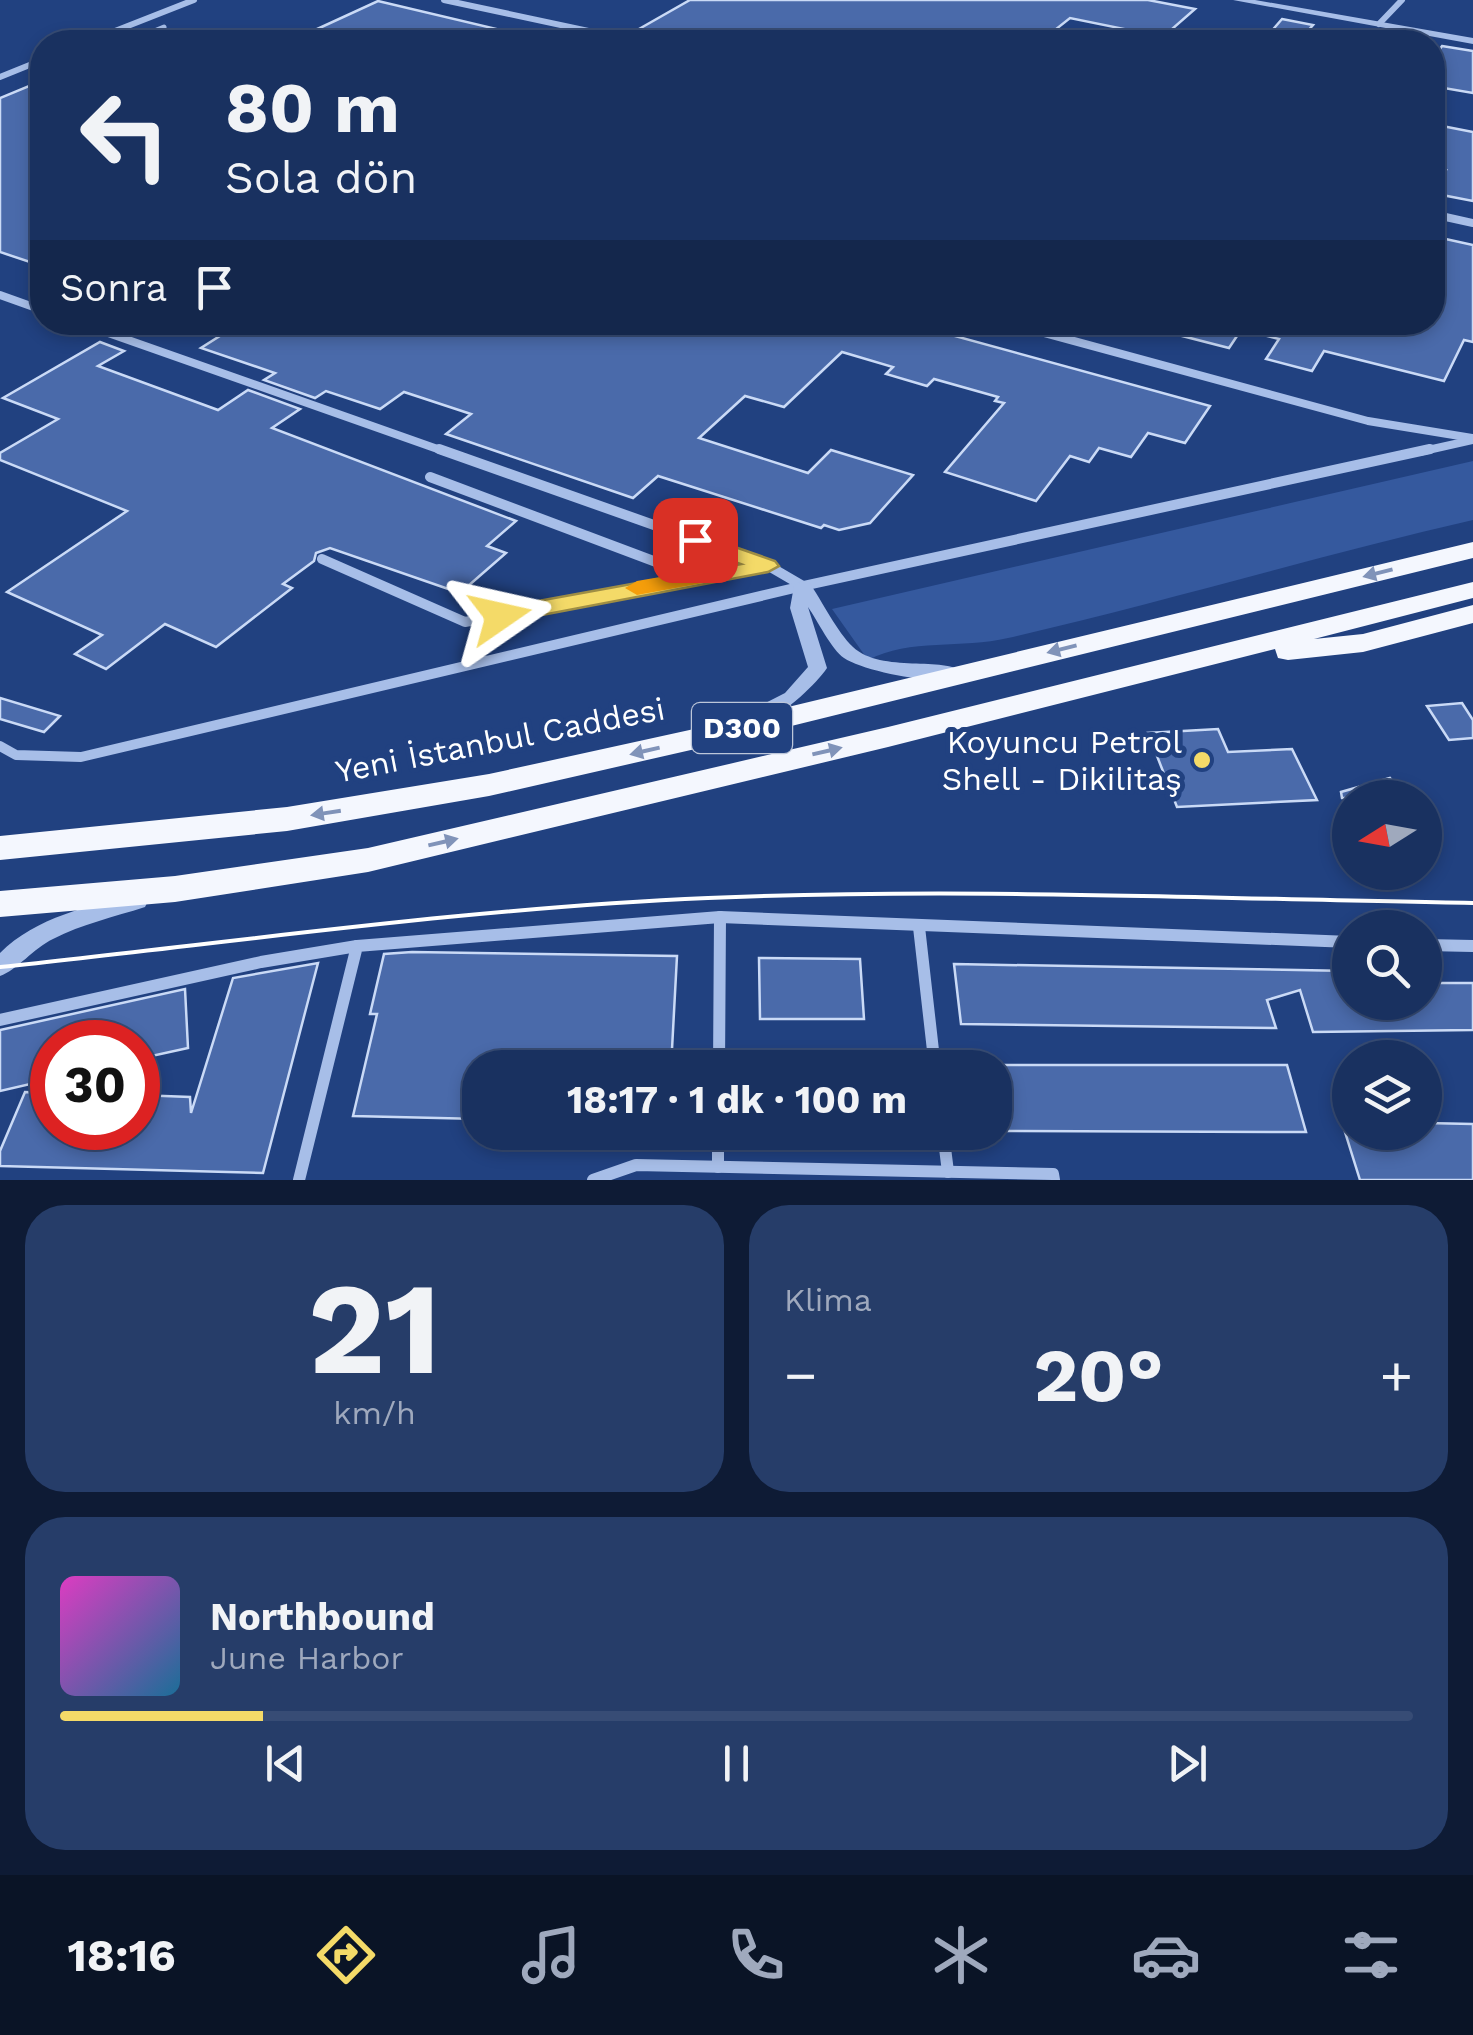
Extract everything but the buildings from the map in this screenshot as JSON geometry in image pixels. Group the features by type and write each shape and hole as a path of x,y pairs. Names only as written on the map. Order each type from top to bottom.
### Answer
{"highway":[{"name":"Yeni İstanbul Caddesi","path":"0,848 196,830 388,804 589,764 1473,550"},
{"name":"D300","path":"0,904 175,889 368,860 888,737 1473,590"},
{"path":"1187,662 1362,643 1473,614"}],"street":[{"path":"118,30 194,0"},
{"path":"444,0 584,30"},
{"path":"1238,0 1473,31"},
{"path":"1293,0 1426,30"},
{"path":"1384,20 1402,0"},
{"path":"1445,34 1473,41"},
{"path":"0,77 30,66"},
{"path":"1445,217 1473,223"},
{"path":"0,295 30,306"},
{"path":"115,335 768,566 803,586 848,654 890,670 960,674"},
{"path":"1052,335 1368,421 1473,439"},
{"path":"0,746 16,754 81,758 803,586 1473,439"},
{"path":"430,477 697,578"},
{"path":"322,559 465,622 768,566"},
{"path":"726,732 792,697 818,668 799,608 803,586"},
{"path":"0,967 27,942 53,929 175,889"},
{"path":"719,1050 720,917"},
{"path":"0,1020 260,962 357,946 720,917 1332,941"},
{"path":"919,926 934,1050"},
{"path":"1442,945 1473,946"},
{"path":"299,1180 357,946"},
{"path":"718,1150 718,1167"},
{"path":"945,1150 948,1172"},
{"path":"593,1180 636,1166 718,1167 749,1174 1053,1174 1054,1180"}],"lane":[{"path":"155,30 164,26"}],"shaded area":[{"path":"1473,461 1473,520 1008,638 919,646 868,660 832,609"}],"tram line":[{"path":"0,967 442,918 708,898 995,894 1473,903"}],"slow traffic":[{"path":"637,588 706,576"}],"place":[{"name":"Koyuncu Petrol Shell - Dikilitaş","path":"1202,760"}],"route":[{"path":"500,616 768,566 695,540"}]}
